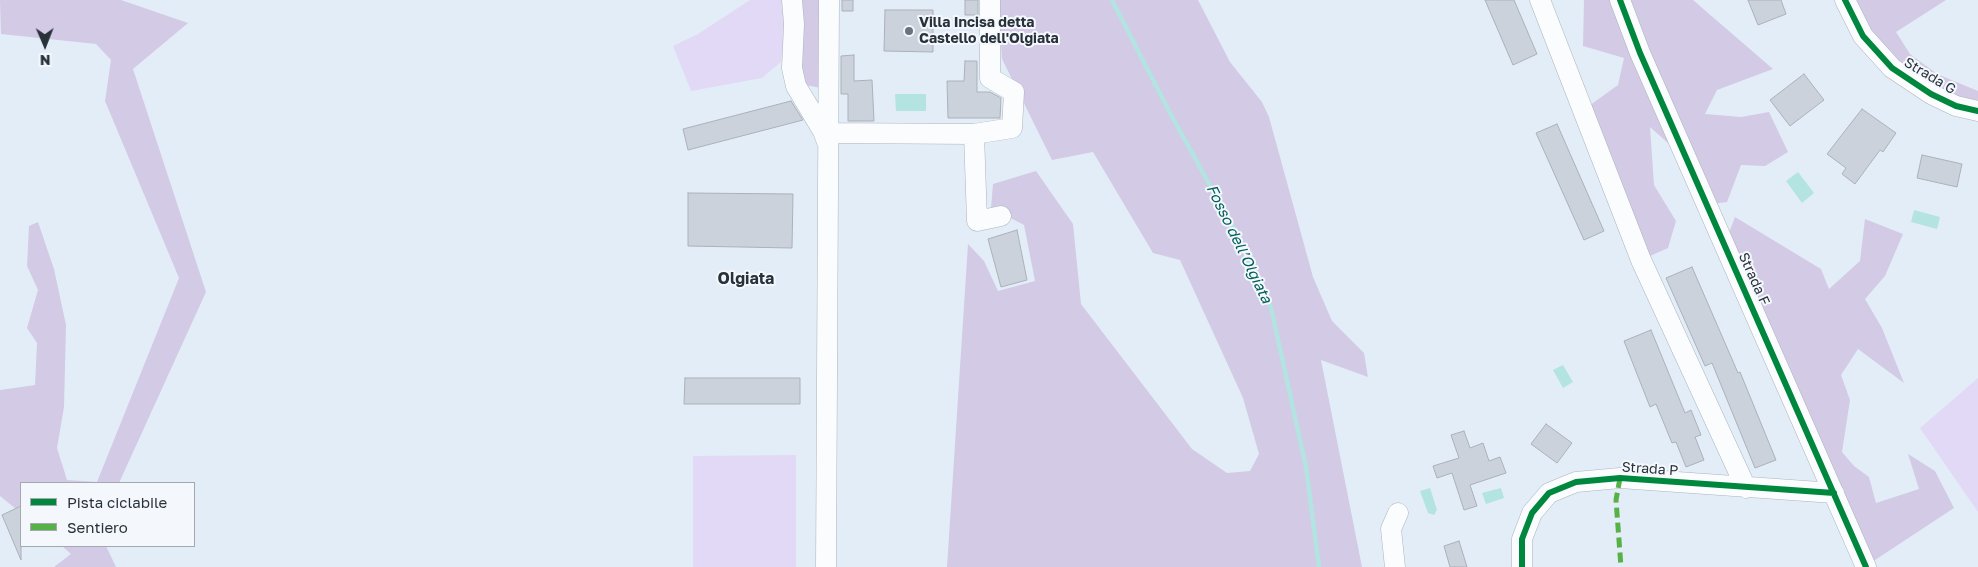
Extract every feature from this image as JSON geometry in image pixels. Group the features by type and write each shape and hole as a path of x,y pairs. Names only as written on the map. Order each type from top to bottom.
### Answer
{"street":[{"path":"792,0 794,24 792,68 796,86 828,140"},
{"path":"826,567 829,0"},
{"path":"828,140 974,134 1012,128 1014,92 990,78 990,0"},
{"path":"1540,0 1641,260 1746,488"},
{"name":"Strada F","path":"1620,0 1640,53 1866,567"},
{"name":"Strada G","path":"1845,0 1863,36 1892,68 1931,94 1956,106 1978,111"},
{"path":"974,134 977,221 1001,216"},
{"name":"Strada P","path":"1522,567 1522,539 1527,521 1543,499 1564,485 1576,482 1620,478 1834,494"},
{"path":"1394,567 1391,529 1398,513"}],"shaded area":[{"path":"0,0 121,0 188,23 133,69 206,292 119,482 97,482 179,278 105,101 111,60 96,44 1,34"},
{"path":"750,0 788,0 789,21 781,62 762,78 691,91 673,46 698,34"},
{"path":"793,0 827,0 826,89 800,84"},
{"path":"998,0 1198,0 1230,62 1262,102 1269,117 1313,277 1332,321 1364,353 1368,377 1321,360 1362,567 947,567 968,244 984,261 998,291 1035,281 1024,225 991,208 993,184 1036,171 1073,224 1081,304 1192,449 1227,473 1250,471 1259,454 1243,398 1180,260 1153,253 1093,152 1052,160 1002,59"},
{"path":"1584,0 1693,0 1773,69 1717,90 1705,114 1741,117 1769,112 1788,152 1765,166 1741,165 1727,202 1710,204 1687,160 1650,127 1654,185 1676,221 1668,248 1641,260 1586,108 1618,85 1624,58 1583,46"},
{"path":"1850,0 1946,0 1896,32 1910,54 1937,74 1978,91 1978,104 1956,102 1882,52"},
{"path":"895,94 926,94 926,111 896,111"},
{"path":"1798,172 1814,193 1802,203 1786,181"},
{"path":"1914,210 1940,217 1937,229 1911,222"},
{"path":"1735,217 1821,269 1829,289 1860,261 1865,219 1903,234 1885,276 1865,299 1882,328 1904,383 1858,349 1841,375 1850,400 1842,452 1854,466 1869,477 1876,503 1919,489 1908,454 1935,471 1954,508 1869,564 1727,238"},
{"path":"38,222 54,269 66,325 64,407 57,448 67,480 97,482 20,482 20,512 0,496 0,390 35,385 37,343 27,328 38,290 27,266 29,226"},
{"path":"1563,365 1573,382 1563,388 1553,370"},
{"path":"1978,378 1978,512 1920,428"},
{"path":"796,455 796,567 693,567 693,456"},
{"path":"1430,488 1437,510 1434,515 1428,513 1420,491"},
{"path":"1501,488 1504,498 1486,504 1482,493"},
{"path":"63,547 106,547 116,567 54,567 71,554"}],"building":[{"path":"842,0 853,0 853,11 842,11"},
{"path":"965,0 978,0 978,15 965,15"},
{"path":"1485,0 1514,0 1537,54 1513,65"},
{"path":"1748,0 1781,0 1786,14 1758,25"},
{"name":"Villa Incisa detta Castello dell'Olgiata","path":"885,10 933,10 933,52 884,51"},
{"path":"854,55 854,81 872,80 874,121 848,121 848,94 841,94 841,56"},
{"path":"965,61 977,61 977,92 990,92 1001,98 1000,118 948,118 947,81 964,81"},
{"path":"1804,74 1824,100 1790,126 1770,100"},
{"path":"791,101 803,120 688,150 683,129"},
{"path":"1862,109 1896,133 1883,152 1880,150 1855,184 1842,174 1846,168 1827,154"},
{"path":"1557,124 1604,231 1584,240 1536,133"},
{"path":"1922,155 1962,164 1957,187 1917,178"},
{"path":"688,193 793,194 792,248 688,246"},
{"path":"1017,230 1027,280 1001,287 988,239"},
{"path":"1692,267 1738,373 1740,372 1776,460 1755,468 1712,363 1705,366 1666,278"},
{"path":"1651,330 1685,413 1691,410 1701,435 1695,437 1704,460 1686,467 1676,442 1672,443 1656,404 1650,407 1624,341"},
{"path":"685,378 800,378 800,404 684,404"},
{"path":"1546,424 1572,443 1557,463 1531,444"},
{"path":"1464,431 1470,448 1483,443 1489,461 1500,457 1506,473 1470,485 1477,506 1464,510 1452,473 1437,478 1433,466 1459,458 1451,435"},
{"path":"20,506 21,560 2,515"},
{"path":"1459,541 1467,567 1450,567 1444,546"}],"waterway":[{"name":"Fosso dell’Olgiata","path":"1112,0 1171,115 1237,234 1271,308 1306,467 1319,567"}],"marked path":[{"path":"1620,478 1616,500 1621,567"}],"cycle path":[{"path":"1620,0 1640,53 1866,567"},
{"path":"1845,0 1863,36 1892,68 1931,94 1956,106 1978,111"},
{"path":"1522,567 1522,539 1532,513 1549,493 1576,482 1620,478 1834,493"}],"place":[{"name":"Villa Incisa detta Castello dell'Olgiata","path":"909,31"}],"district":[{"name":"Olgiata","path":"746,279"}]}
